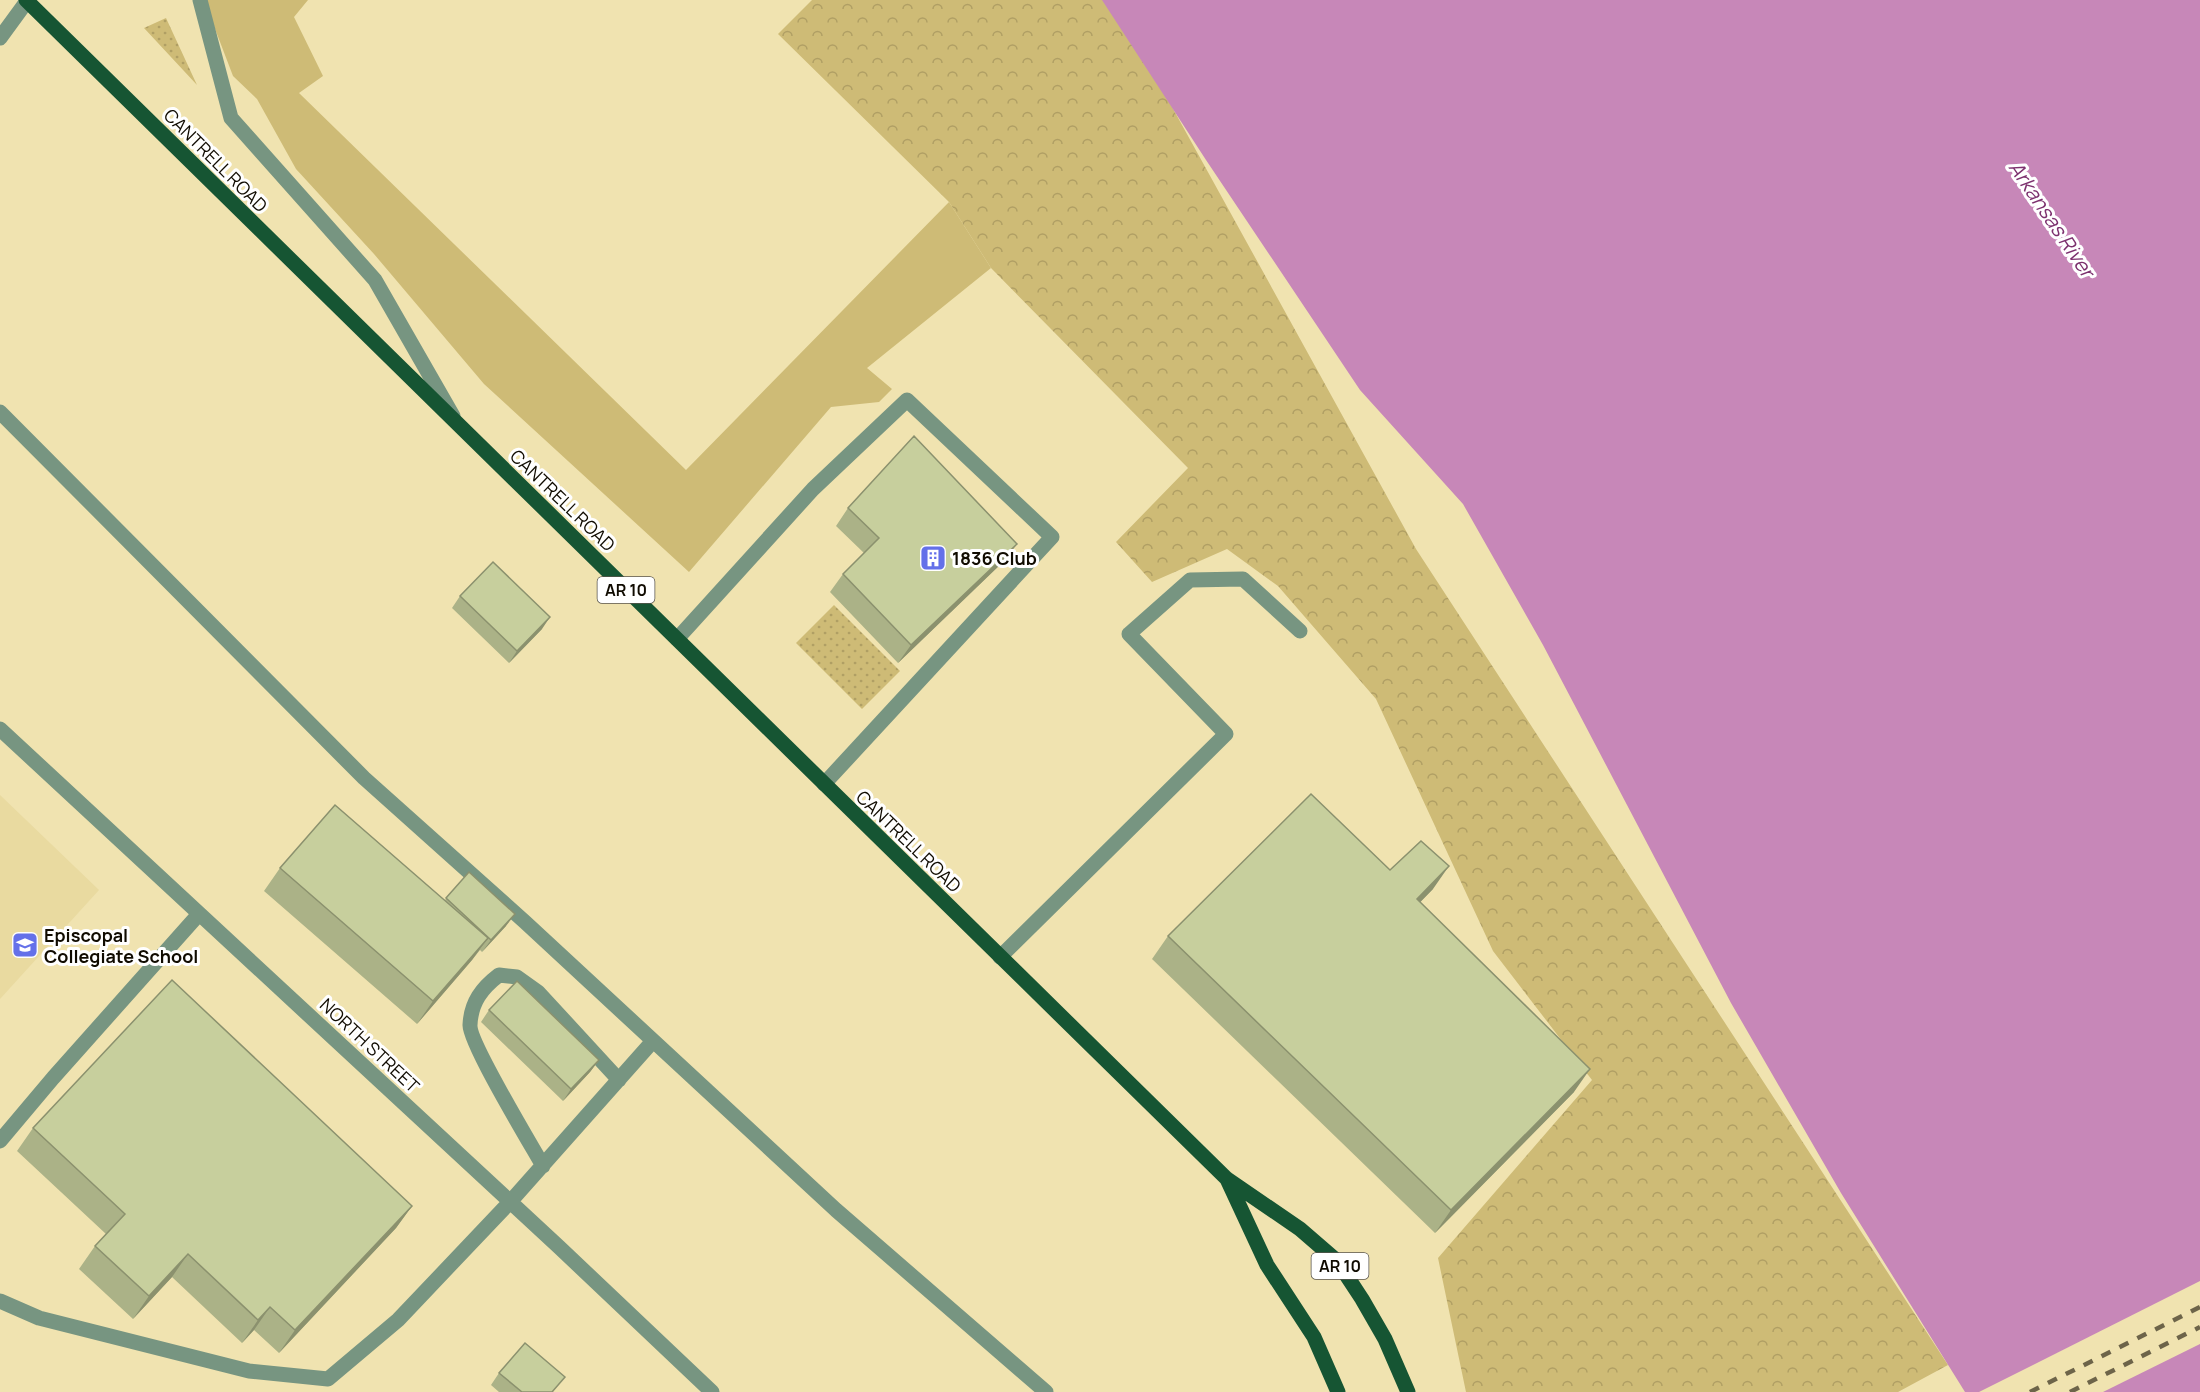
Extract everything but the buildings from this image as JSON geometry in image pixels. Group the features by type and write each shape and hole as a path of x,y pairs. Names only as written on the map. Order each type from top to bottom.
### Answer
{"main road":[{"name":"CANTRELL ROAD","path":"27,1 1227,1179"},
{"name":"AR 10","path":"1227,1179 1267,1265 1314,1337 1338,1392"},
{"name":"AR 10","path":"1227,1179 1293,1223 1336,1261 1362,1299 1385,1339 1408,1392"}],"lane":[{"path":"200,0 231,118 375,280 459,426"},
{"path":"0,38 27,1"},
{"path":"677,639 813,489 907,400 1052,537 824,784"},
{"path":"0,412 364,778 525,922 836,1210 1047,1392"},
{"path":"999,957 1226,734 1129,634 1190,580 1232,579 1242,579 1300,631"},
{"name":"NORTH STREET","path":"0,729 712,1392"},
{"path":"0,1141 199,914"},
{"path":"543,1166 479,1050 470,1028 473,1004 484,987 499,975 517,977 538,992 619,1080"},
{"path":"0,1301 39,1318 249,1371 328,1379 398,1320 543,1166 653,1041"}],"shaded area":[{"name":"Episcopal Collegiate School","path":"0,795 99,890 0,999"}],"green space":[{"path":"204,0 308,0 294,17 323,76 299,93 686,470 949,202 991,268 867,368 892,389 879,402 831,407 689,572 484,384 374,254 296,169 257,99 233,76"},
{"path":"812,0 1113,0 1416,549 1948,1365 1898,1392 1466,1392 1438,1258 1592,1080 1493,951 1376,699 1278,586 1227,549 1152,582 1116,542 1188,468 991,268 949,202 778,34"},
{"path":"166,18 197,85 144,28"},
{"path":"834,605 900,671 862,709 796,643"}],"water":[{"name":"Arkansas River","path":"1102,0 2200,0 2200,1392 1965,1392 1841,1193 1731,1003 1543,645 1463,504 1360,390"}],"pier":[{"path":"2200,1281 2200,1344 2103,1392 1979,1392"}],"railway":[{"path":"2030,1392 2200,1307"},
{"path":"2070,1392 2200,1327"}],"place":[{"name":"1836 Club","path":"933,558"},
{"name":"Episcopal Collegiate School","path":"25,945"}]}
